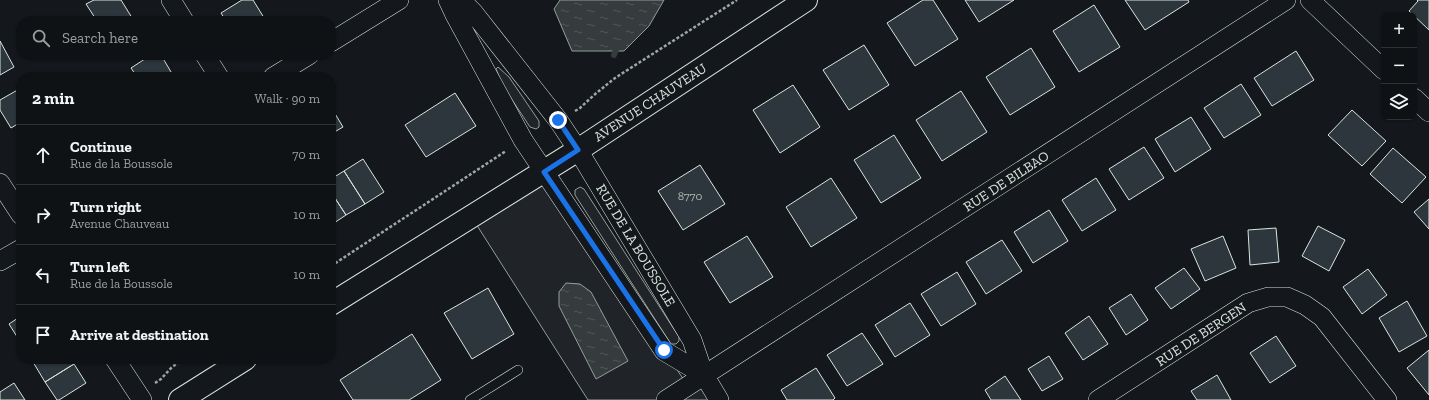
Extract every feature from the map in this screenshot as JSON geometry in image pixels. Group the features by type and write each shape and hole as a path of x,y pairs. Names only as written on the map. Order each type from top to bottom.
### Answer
{"main road":[{"name":"AVENUE CHAUVEAU","path":"336,301 544,172 806,0"},
{"path":"180,400 237,364"}],"street":[{"path":"170,0 181,16"},
{"path":"336,39 399,0"},
{"name":"RUE DE LA BOUSSOLE","path":"448,0 517,144 544,172 664,350 704,375"},
{"name":"RUE DE LA BOUSSOLE","path":"461,0 473,12 558,120 578,150 692,340 704,375 719,400"},
{"name":"RUE DE BILBAO","path":"666,400 1286,0"},
{"path":"1310,0 1381,67"},
{"path":"208,60 216,72"},
{"path":"281,72 301,60"},
{"path":"1417,101 1429,112"},
{"path":"0,183 16,207"},
{"path":"0,261 16,252"},
{"name":"RUE DE BERGEN","path":"1098,400 1248,302 1268,297 1287,297 1305,305 1322,317 1387,400"},
{"path":"118,364 142,400"}],"lane":[{"path":"470,400 518,370"}],"path":[{"path":"575,111 615,78 738,0"},
{"path":"336,263 517,144"},
{"path":"161,379 176,364"}],"shaded area":[{"path":"498,67 509,77 539,121 539,127 536,129 530,127 503,86 496,69"},
{"path":"544,172 692,392 700,379 719,400 588,400 471,216"},
{"path":"580,187 584,189 679,337 679,341 676,344 671,344 575,195 575,190"}],"water":[{"path":"560,0 664,0 649,26 624,51 572,51 554,9"},
{"path":"566,283 580,284 591,292 628,361 596,379 559,306 559,292"}],"building":[{"path":"94,0 121,0 131,16 94,16 86,4"},
{"path":"242,0 253,0 263,16 223,16 221,13"},
{"path":"923,0 933,0 958,39 915,66 887,23"},
{"path":"965,0 1014,0 979,22"},
{"path":"1125,0 1188,0 1189,2 1145,30"},
{"path":"1417,0 1429,0 1429,30 1417,19 1417,12 1409,11 1418,1"},
{"path":"1094,5 1120,47 1079,72 1053,31"},
{"path":"0,41 14,67 0,75"},
{"path":"864,45 889,85 849,110 823,70"},
{"path":"1031,48 1055,87 1010,115 986,77"},
{"path":"1296,51 1314,80 1272,106 1254,78"},
{"path":"143,60 164,60 171,72 134,72 131,68"},
{"path":"1241,84 1261,115 1224,138 1204,108"},
{"path":"793,85 820,127 780,153 753,110"},
{"path":"16,91 16,125 11,128 0,110 0,100"},
{"path":"961,91 987,132 942,161 916,120"},
{"path":"455,93 476,126 426,157 405,125"},
{"path":"1352,110 1386,141 1362,166 1328,135"},
{"path":"336,115 343,127 336,131"},
{"path":"1191,117 1211,149 1175,172 1155,139"},
{"path":"894,135 921,178 881,203 854,160"},
{"path":"1144,147 1164,178 1129,200 1109,169"},
{"path":"1393,148 1426,177 1402,203 1370,174"},
{"path":"363,159 384,192 365,204 344,171"},
{"path":"700,165 725,204 683,230 658,191"},
{"path":"344,171 365,204 346,215 336,200 336,176"},
{"path":"831,178 857,218 811,247 786,207"},
{"path":"1096,178 1116,210 1082,231 1062,200"},
{"path":"1429,199 1429,229 1414,212"},
{"path":"336,200 346,215 336,222"},
{"path":"1049,210 1068,241 1033,263 1014,232"},
{"path":"1318,226 1345,240 1329,271 1302,256"},
{"path":"1276,228 1279,262 1250,265 1248,230"},
{"path":"747,236 773,277 730,303 704,262"},
{"path":"1223,236 1236,268 1205,281 1191,249"},
{"path":"1002,240 1022,271 986,294 966,262"},
{"path":"1184,268 1200,289 1171,309 1155,288"},
{"path":"1368,269 1387,295 1362,314 1343,287"},
{"path":"957,272 976,304 941,326 921,294"},
{"path":"488,288 514,334 472,359 444,313"},
{"path":"1131,294 1148,320 1126,335 1109,308"},
{"path":"1407,301 1427,336 1399,352 1379,318"},
{"path":"910,303 930,335 895,357 875,325"},
{"path":"1089,316 1108,344 1083,360 1065,333"},
{"path":"16,319 16,335 9,324"},
{"path":"862,333 883,364 847,386 827,355"},
{"path":"412,334 441,380 409,400 353,400 340,380"},
{"path":"1276,336 1296,366 1270,383 1250,353"},
{"path":"1429,350 1429,395 1407,368"},
{"path":"1049,356 1063,379 1042,391 1028,369"},
{"path":"34,364 74,364 45,382"},
{"path":"74,364 86,383 57,400 45,382"},
{"path":"816,368 835,398 833,400 787,400 781,390"},
{"path":"1217,375 1231,400 1197,400 1191,391"},
{"path":"1005,376 1021,400 991,400 985,390"},
{"path":"14,383 25,400 0,400 0,392"}],"waterway":[{"path":"614,55 618,44"}],"route":[{"path":"558,120 578,150 544,172 664,350"}]}
